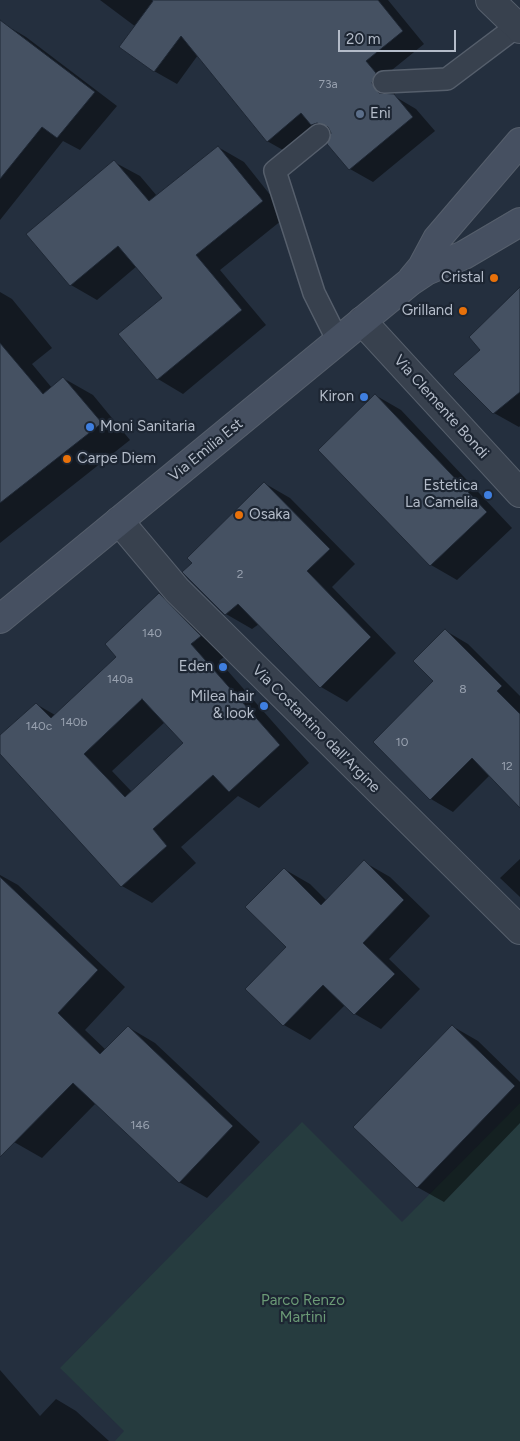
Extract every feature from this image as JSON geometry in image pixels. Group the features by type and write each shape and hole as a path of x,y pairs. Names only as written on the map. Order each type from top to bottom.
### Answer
{"main road":[{"name":"Via Emilia Est","path":"411,281 422,268 438,239 520,142"},
{"name":"Via Emilia Est","path":"0,619 411,281 426,271 464,255 520,222"}],"street":[{"path":"490,0 518,28"},
{"name":"Via Clemente Bondi","path":"362,320 520,493"},
{"name":"Via Costantino dall'Argine","path":"120,521 177,590 520,930"}],"lane":[{"path":"384,82 447,79 518,28"},
{"path":"319,135 275,171 314,293 338,341"}],"green space":[{"name":"Parco Renzo Martini","path":"520,1103 520,1441 115,1441 124,1431 60,1368 302,1122 402,1222"}],"building":[{"path":"152,0 378,0 403,31 366,61 376,73 372,83 379,93 394,94 413,117 349,170 327,144 331,133 328,127 317,123 311,125 301,113 267,142 181,36 154,72 119,47"},
{"path":"0,20 95,92 57,138 42,127 0,179"},
{"path":"218,146 263,201 196,255 242,310 157,380 118,334 162,298 118,246 70,286 26,234 114,160 149,201"},
{"path":"520,287 520,392 493,414 453,374 480,350 469,337"},
{"path":"0,343 43,394 63,377 102,423 0,503"},
{"path":"375,394 487,512 430,566 318,450"},
{"path":"264,482 330,549 307,571 371,637 320,688 238,604 225,615 182,572 192,563 187,558"},
{"path":"159,593 201,636 191,644 280,745 229,792 213,775 153,829 167,846 121,887 0,754 0,735 36,703 51,718 116,657 105,644","holes":["142,699 183,743 125,797 84,754"]},
{"path":"445,629 502,686 497,691 520,714 520,808 472,758 430,800 373,742 433,681 413,661"},
{"path":"364,860 404,900 363,943 395,974 354,1015 323,985 283,1026 245,989 286,947 245,907 284,868 321,905"},
{"path":"0,877 98,970 58,1013 100,1054 128,1026 233,1126 179,1183 73,1083 0,1157"},
{"path":"452,1025 515,1086 417,1188 353,1127"}],"place":[{"name":"Eni","path":"360,114"},
{"name":"Cristal","path":"494,278"},
{"name":"Grilland","path":"463,311"},
{"name":"Kiron","path":"364,397"},
{"name":"Moni Sanitaria","path":"90,427"},
{"name":"Carpe Diem","path":"67,459"},
{"name":"Estetica La Camelia","path":"488,495"},
{"name":"Osaka","path":"239,515"},
{"name":"Eden","path":"223,667"},
{"name":"Milea hair & look","path":"264,706"}]}
